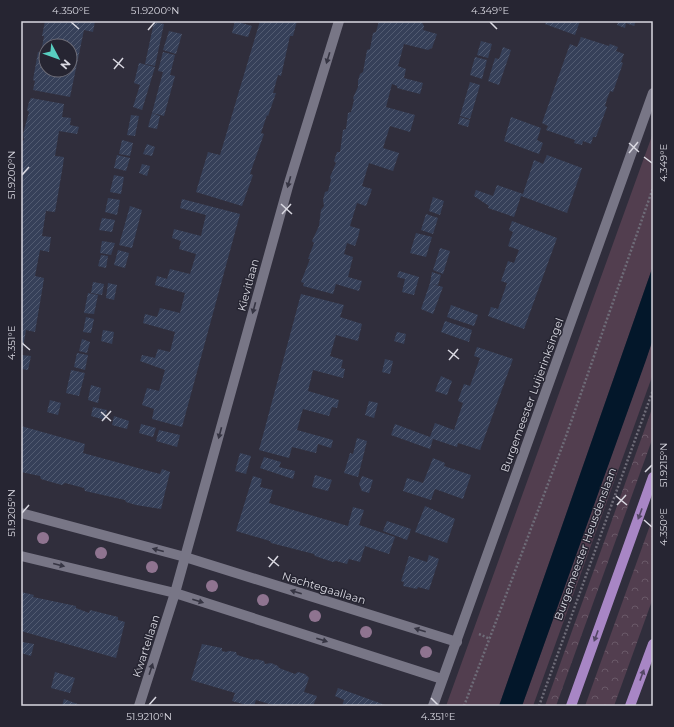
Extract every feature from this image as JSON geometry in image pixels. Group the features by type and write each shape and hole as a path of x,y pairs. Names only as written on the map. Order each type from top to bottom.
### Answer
{"main road":[{"path":"572,706 653,477"},
{"path":"630,706 653,644"}],"street":[{"name":"Kievitlaan","path":"185,557 289,183 339,21"},
{"name":"Burgemeester Luijerinksingel","path":"433,706 653,92"},
{"name":"Nachtegaallaan","path":"21,513 185,557 457,642"},
{"path":"21,556 175,593 442,679"},
{"path":"175,593 185,557"},
{"name":"Kwartellaan","path":"139,706 175,593"}],"path":[{"path":"464,706 566,438 653,188"},
{"name":"Burgemeester Heusdenslaan","path":"539,706 653,390"}],"green space":[{"path":"653,133 653,266 499,706 446,706"},
{"path":"653,339 653,374 533,706 522,706"},
{"path":"653,406 653,437 556,706 545,706"},
{"path":"653,517 653,598 614,706 585,706"}],"water":[{"path":"653,266 653,339 646,360 522,706 499,706"}],"building":[{"path":"45,21 95,21 93,32 84,30 78,59 78,38 44,38 44,36 42,36"},
{"path":"235,21 252,26 248,37 232,33"},
{"path":"260,21 297,21 293,36 290,36 281,76 278,75 273,93 276,93 261,133 264,134 250,174 253,175 242,206 196,192 208,152 220,155"},
{"path":"379,21 421,21 424,26 423,30 437,34 432,48 428,50 404,44 398,66 406,69 404,78 423,83 420,94 397,88 397,86 392,84 386,107 415,115 410,132 390,126 383,148 399,153 393,171 369,163 362,186 372,189 366,206 357,203 350,226 360,229 358,237 355,246 347,243 344,254 353,257 348,277 362,281 359,291 336,284 333,294 303,286 304,283 301,282 310,259 308,259 314,243 312,241 319,226 321,210 324,206 323,200 325,192 328,191 331,180 330,177 336,163 334,161 337,152 340,152 343,130 346,129 348,113 351,112 354,100 353,98 358,87 360,74 363,72 367,50 370,49 373,33 376,32"},
{"path":"546,21 580,21 575,35 545,24"},
{"path":"614,21 636,21 634,26 626,23 625,28 617,25 618,23"},
{"path":"154,22 164,24 155,66 145,64"},
{"path":"169,31 182,34 176,54 163,50"},
{"path":"581,37 609,46 610,44 618,47 616,51 624,54 621,62 623,63 613,92 610,91 607,99 605,106 607,107 596,137 593,137 591,144 583,141 582,145 574,143 575,140 546,130 548,126 542,123 570,44 577,47"},
{"path":"481,41 492,44 488,58 477,55"},
{"path":"503,47 511,50 499,85 488,81 495,58 499,59"},
{"path":"38,52 38,78 74,78 70,97 33,90 35,81 33,80"},
{"path":"163,52 175,55 170,75 175,76 164,116 152,113 163,72 158,71"},
{"path":"475,57 487,60 482,79 470,75"},
{"path":"139,63 155,67 142,110 133,107 140,85 134,83"},
{"path":"470,82 480,85 470,119 460,116"},
{"path":"31,98 64,104 62,117 71,118 70,125 79,127 77,134 59,131 55,156 64,157 63,165 55,212 46,211 42,236 51,237 49,252 40,250 35,276 44,278 35,332 26,330 22,354 21,146 22,141 24,140 23,134 29,112 27,110"},
{"path":"152,113 160,116 157,129 148,127"},
{"path":"131,115 139,116 135,136 127,135"},
{"path":"460,117 470,120 468,127 458,124"},
{"path":"511,117 541,128 537,140 543,143 539,154 504,141"},
{"path":"122,140 133,143 130,156 119,154"},
{"path":"147,144 155,147 152,156 143,154"},
{"path":"117,155 130,158 126,171 114,168"},
{"path":"547,155 582,168 567,213 521,196 514,217 488,208 489,206 474,196 476,190 493,196 497,185 523,194 534,160 543,164"},
{"path":"142,164 150,166 147,176 139,173"},
{"path":"114,175 124,177 121,194 110,192"},
{"path":"433,197 444,201 440,215 429,211"},
{"path":"108,198 120,200 117,215 105,212"},
{"path":"182,199 240,214 182,427 152,419 154,409 142,405 147,388 159,391 165,370 140,361 142,355 155,358 158,349 170,352 175,332 143,323 145,314 157,317 160,308 180,313 185,293 155,285 157,276 167,279 170,269 190,274 196,254 179,249 181,241 172,238 174,229 201,236 206,215 180,208"},
{"path":"130,206 142,210 132,248 119,245"},
{"path":"426,214 438,218 433,234 421,230"},
{"path":"102,218 115,220 112,232 99,230"},
{"path":"512,221 557,238 524,329 488,316 491,307 498,309 507,283 501,281 508,261 514,263 519,250 508,246 513,232 509,230"},
{"path":"416,233 432,237 426,257 410,253"},
{"path":"102,241 115,243 111,255 100,253"},
{"path":"440,248 450,251 443,274 433,270"},
{"path":"118,250 129,253 125,268 114,265"},
{"path":"101,255 108,256 106,268 98,266"},
{"path":"399,271 419,277 414,295 402,292 405,279 397,277"},
{"path":"432,272 441,275 438,285 432,284 443,287 433,314 421,309 430,283"},
{"path":"93,282 104,284 102,295 91,293"},
{"path":"108,283 117,285 114,300 106,298"},
{"path":"88,293 98,295 94,314 84,313"},
{"path":"301,294 344,305 340,317 362,324 358,341 336,335 330,356 343,360 341,368 345,369 343,378 313,370 308,391 339,400 337,408 332,407 329,416 303,409 297,430 333,440 331,448 318,444 316,453 292,447 289,458 259,450"},
{"path":"451,305 478,315 474,326 447,317"},
{"path":"86,317 94,319 91,333 83,332"},
{"path":"445,321 472,330 469,342 441,332"},
{"path":"103,330 114,332 112,344 101,341"},
{"path":"397,332 406,334 404,344 394,341"},
{"path":"82,339 90,342 87,353 79,351"},
{"path":"477,347 513,359 480,450 458,443 457,447 433,439 430,449 391,435 395,424 430,437 435,423 454,430 463,403 458,401 461,392 464,384 470,386 480,358 474,356"},
{"path":"77,353 88,355 85,370 74,367"},
{"path":"21,355 31,356 28,370 21,369"},
{"path":"385,359 393,361 390,374 382,372"},
{"path":"71,370 85,373 79,396 66,393"},
{"path":"441,376 452,381 447,395 435,391"},
{"path":"91,385 101,388 98,403 88,400"},
{"path":"50,400 61,403 58,415 47,412"},
{"path":"369,401 378,403 374,418 365,415"},
{"path":"93,407 107,410 105,420 91,416"},
{"path":"114,416 129,421 127,429 112,425"},
{"path":"141,424 156,428 153,437 139,433"},
{"path":"21,426 85,444 83,453 160,474 162,469 170,472 161,509 136,505 126,502 125,500 85,491 84,488 65,483 62,485 41,479 40,476 21,472"},
{"path":"159,430 180,435 177,447 156,441"},
{"path":"357,438 367,441 358,477 344,473 350,453 353,454"},
{"path":"240,453 251,456 246,474 235,471"},
{"path":"264,457 281,462 279,467 295,471 293,479 260,468"},
{"path":"433,458 445,463 444,466 471,475 463,499 435,489 431,500 403,491 407,478 423,483"},
{"path":"315,475 332,480 328,491 312,487"},
{"path":"253,476 262,479 260,487 273,490 269,503 348,526 353,507 364,510 359,525 395,537 389,554 365,546 360,562 349,559 347,564 336,561 333,562 315,556 314,554 271,543 270,541 236,531"},
{"path":"362,476 373,480 369,493 362,491 359,484"},
{"path":"425,506 455,519 447,543 415,532"},
{"path":"387,521 411,529 407,540 383,531"},
{"path":"429,555 439,559 429,590 418,587 417,589 403,586 404,582 401,581 409,556 427,562"},
{"path":"21,592 34,595 33,597 76,606 76,608 89,613 90,610 118,617 118,620 125,622 116,658 21,631"},
{"path":"22,642 34,644 31,656 21,653"},
{"path":"202,644 222,648 222,651 226,652 236,652 237,655 264,661 265,664 271,663 279,668 295,674 298,672 305,674 309,678 304,692 317,696 313,706 276,706 256,700 254,706 250,706 232,701 235,693 191,680"},
{"path":"55,672 75,678 70,693 51,688"},
{"path":"338,688 388,706 342,706 344,700 335,696"},
{"path":"64,699 83,706 62,706"}]}
